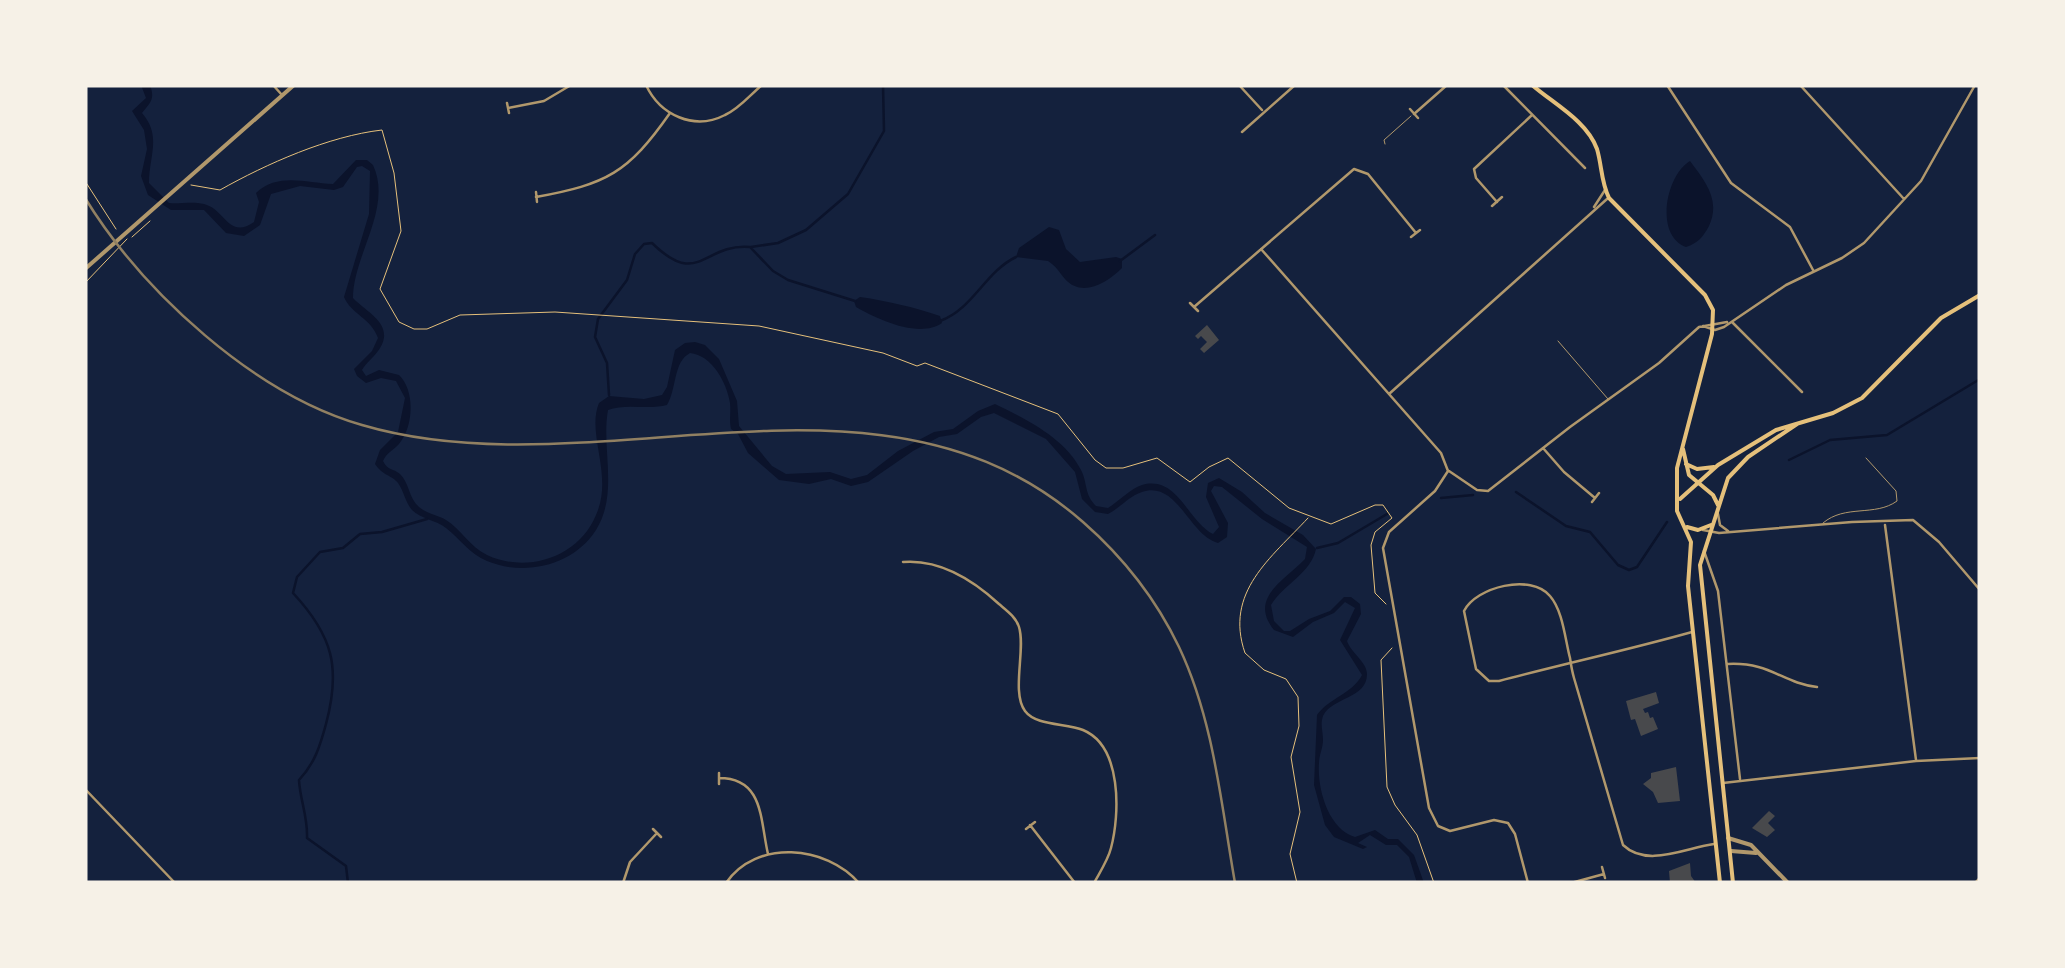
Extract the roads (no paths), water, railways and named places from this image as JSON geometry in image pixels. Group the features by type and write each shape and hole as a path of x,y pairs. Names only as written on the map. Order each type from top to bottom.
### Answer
{"main road":[{"path":"1532,85 1590,135 1609,198 1711,304 1713,326 1677,467 1678,515 1692,542 1688,586 1720,883"},
{"path":"1678,504 1685,492 1718,465 1779,428 1842,410 1862,398 1942,318 1980,294"},
{"path":"1733,883 1700,582 1703,550 1718,514 1725,482 1736,469 1797,424"},
{"path":"1683,449 1696,483 1715,497 1718,507"},
{"path":"1686,464 1702,470 1718,465"},
{"path":"1685,492 1706,490"},
{"path":"1687,527 1711,527"},
{"path":"1716,844 1728,838"},
{"path":"1716,844 1730,850"}],"street":[{"path":"272,85 282,96"},
{"path":"85,269 125,238 294,85"},
{"path":"508,108 544,102 571,85"},
{"path":"646,85 670,113 693,121 729,114 762,85"},
{"path":"1240,85 1264,112"},
{"path":"1242,132 1295,85"},
{"path":"1418,118 1412,111 1447,85"},
{"path":"1504,85 1584,168"},
{"path":"1667,85 1731,182 1790,227 1814,271"},
{"path":"1800,85 1905,200"},
{"path":"1260,248 1441,453 1448,470 1486,492 1659,364 1703,326 1724,328 1786,285 1856,249 1921,181 1975,85"},
{"path":"536,197 581,189 604,179 644,150 670,113"},
{"path":"1497,202 1476,178 1474,169 1532,116"},
{"path":"1194,307 1346,174 1362,170 1416,233"},
{"path":"1593,208 1605,190"},
{"path":"1492,206 1502,197"},
{"path":"1388,394 1593,208 1609,198"},
{"path":"1190,302 1198,312"},
{"path":"1731,322 1802,392"},
{"path":"1543,448 1564,472 1597,496 1592,502"},
{"path":"1448,470 1435,491 1389,532 1383,548 1412,730 1429,808 1438,826 1450,831 1490,821 1508,823 1516,834 1528,883"},
{"path":"1718,514 1720,524 1729,532"},
{"path":"1711,527 1729,532 1912,520 1980,590"},
{"path":"1885,522 1916,761"},
{"path":"1703,550 1716,582 1740,780"},
{"path":"903,562 965,576 1012,616 1020,634 1022,707 1038,719 1086,731 1106,750 1114,776 1112,842 1094,883"},
{"path":"1694,631 1570,662 1499,681 1485,679 1476,668 1464,616 1470,602 1486,592 1530,585 1547,592 1558,610 1570,662 1620,841 1636,855 1656,856 1716,844"},
{"path":"1726,664 1757,665 1817,687"},
{"path":"1722,783 1916,761 1980,758"},
{"path":"719,784 719,776 740,780 752,792 768,854"},
{"path":"85,789 176,883"},
{"path":"1030,825 1075,883"},
{"path":"623,883 630,862 654,831 661,837"},
{"path":"1728,838 1745,841 1788,883"},
{"path":"1730,850 1756,853"},
{"path":"726,883 744,863 768,854 811,854 834,861 860,883"},
{"path":"1571,883 1604,876 1602,867"},
{"path":"1974,883 1980,878"}],"lane":[{"path":"1385,144 1384,140 1412,111"},
{"path":"1558,342 1608,399"},
{"path":"1821,525 1835,514 1895,503 1897,492 1866,458"}],"water":[{"path":"141,85 150,85 152,94 142,113 153,138 149,183 169,203 204,204 233,226 246,227 254,222 259,202 256,193 274,183 293,180 333,184 356,160 367,160 373,165 378,198 353,298 378,320 384,334 378,351 362,370 366,376 379,370 399,375 408,390 411,408 404,436 383,461 403,477 419,507 443,518 487,555 519,563 535,562 577,542 588,530 601,500 596,428 599,403 609,396 644,399 662,395 675,350 695,342 705,345 719,359 737,401 739,426 772,466 786,474 830,472 851,479 867,475 898,451 934,432 953,429 995,404 1032,423 1065,448 1081,470 1096,506 1108,508 1138,487 1154,484 1174,493 1213,534 1219,527 1206,497 1208,483 1219,478 1242,492 1265,513 1303,535 1316,549 1309,565 1271,605 1274,621 1284,631 1330,611 1344,597 1360,604 1361,614 1347,641 1367,674 1361,688 1323,716 1319,760 1322,795 1331,817 1346,833 1355,837 1375,830 1388,839 1398,839 1414,855 1424,883 1417,883 1409,857 1397,845 1386,845 1370,835 1358,843 1367,847 1363,849 1334,837 1325,825 1314,785 1317,715 1362,675 1340,640 1355,608 1345,602 1293,637 1274,630 1267,619 1267,599 1305,559 1307,547 1262,519 1222,487 1214,486 1211,491 1228,523 1227,537 1218,543 1199,530 1174,501 1154,490 1137,494 1108,514 1095,512 1082,499 1075,472 1046,439 994,413 957,434 939,437 913,451 868,482 851,486 831,479 809,484 779,480 748,453 731,429 730,403 717,371 705,359 690,353 678,369 667,405 608,410 607,501 587,542 547,565 517,568 487,561 442,525 412,510 398,483 375,464 380,450 398,432 405,398 396,381 381,378 366,383 354,369 372,351 378,338 344,297 369,214 370,171 357,167 343,187 334,190 300,186 271,194 260,225 244,236 226,233 204,210 171,210 148,195 141,176 147,149 144,130 132,111 146,98"},
{"path":"1690,161 1710,191 1713,208 1705,233 1686,247 1670,230 1667,205 1675,179"},
{"path":"1049,227 1059,230 1066,249 1080,262 1116,257 1122,259 1122,268 1102,283 1087,288 1072,285 1048,261 1016,257 1019,248"},
{"path":"860,297 940,316 942,323 922,329 898,326 856,307 854,301"}],"waterway":[{"path":"751,247 778,243 806,230 848,194 884,131 883,85"},
{"path":"1120,261 1155,235"},
{"path":"609,395 607,363 595,337 598,319 627,280 635,254 644,244 652,243 668,256 691,263 721,251 750,247 773,271 788,280 855,301"},
{"path":"940,321 961,308 1016,257"},
{"path":"1789,460 1830,440 1887,435 1980,379"},
{"path":"1516,492 1566,526 1590,532 1618,565 1629,570 1637,567 1667,522"},
{"path":"1441,498 1473,495"},
{"path":"1317,548 1338,543 1387,514"},
{"path":"348,883 346,866 307,838 299,780 322,740 331,704 333,669 325,639 293,593 297,577 320,552 343,548 360,534 427,519"}],"railway":[{"path":"85,198 138,269 205,335 281,390 362,425 452,442 545,444 734,432 827,431 917,441 1003,469 1098,535 1125,564 1170,629 1201,704 1235,883"}]}
